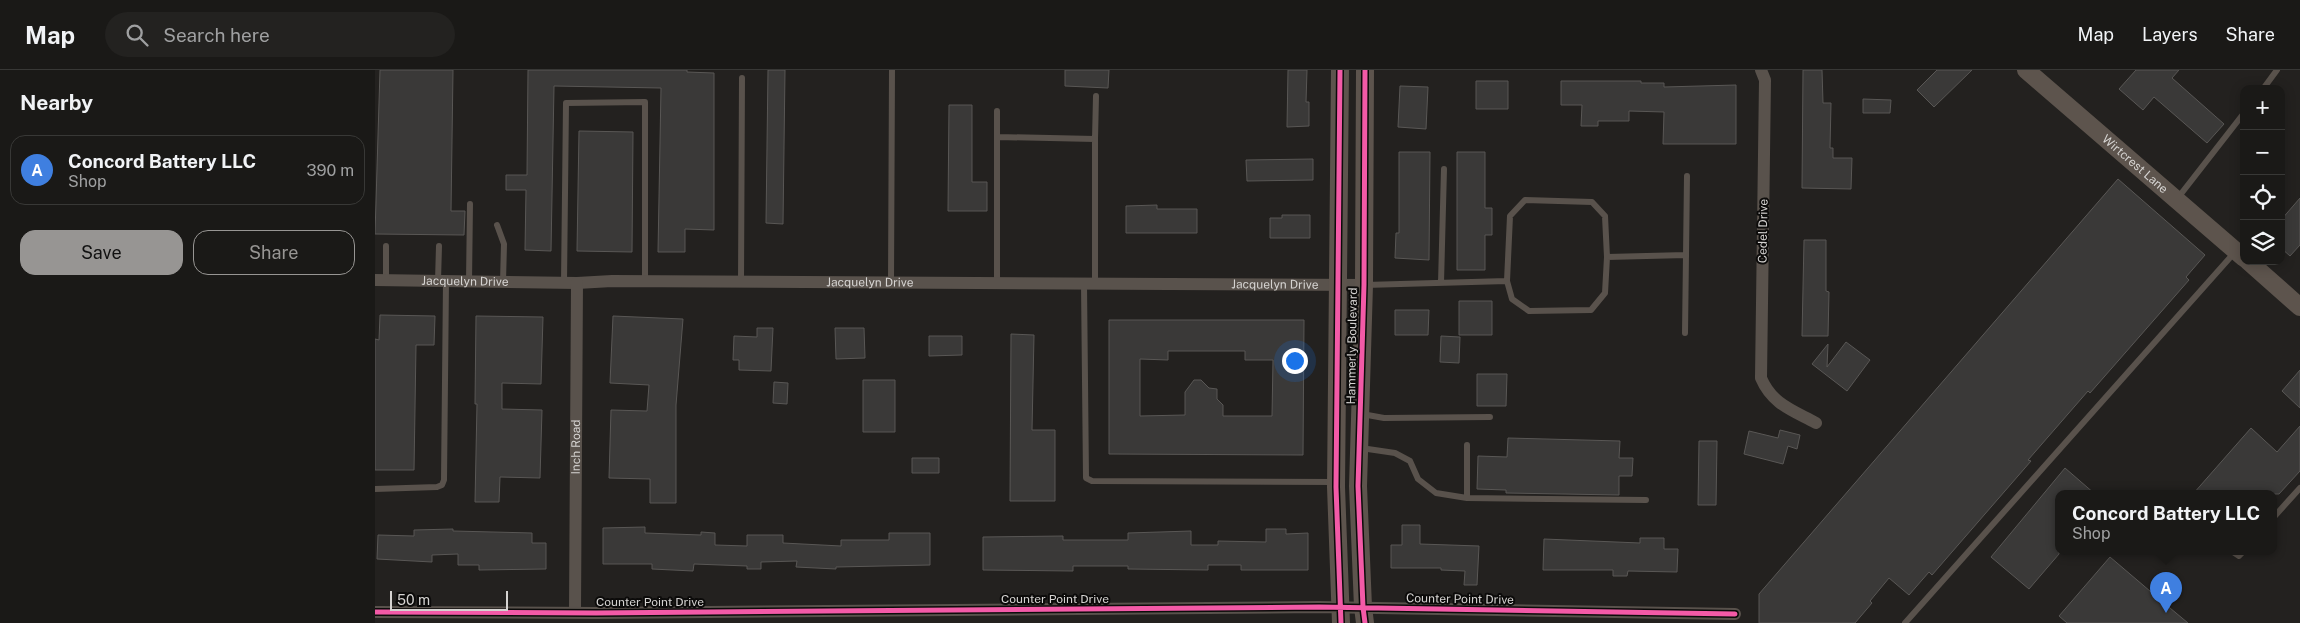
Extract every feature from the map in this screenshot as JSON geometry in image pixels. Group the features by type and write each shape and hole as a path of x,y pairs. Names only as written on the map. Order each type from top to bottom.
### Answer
{"main road":[{"name":"Hammerly Boulevard","path":"1340,70 1336,482 1340,615"},
{"name":"Hammerly Boulevard","path":"1364,615 1358,486 1364,284 1365,70"},
{"name":"Wirtcrest Lane","path":"2034,73 2240,255"},
{"name":"Wirtcrest Lane","path":"2251,265 2300,307"}],"street":[{"name":"Cedel Drive","path":"1761,70 1765,80 1761,378 1767,391 1775,401 1816,423"},
{"name":"Jacquelyn Drive","path":"380,280 564,283 645,281 1338,286 1364,284"},
{"name":"Inch Road","path":"575,611 577,283"},
{"name":"Counter Point Drive","path":"375,612 575,611 1637,618 1735,614"}],"lane":[{"path":"891,283 892,70"},
{"path":"2266,85 2277,70"},
{"path":"741,282 742,78"},
{"path":"1096,96 1086,478 1093,481 1336,482"},
{"path":"564,283 566,103 645,102 645,281"},
{"path":"997,111 997,283"},
{"path":"2176,200 2240,118"},
{"path":"997,137 1095,139"},
{"path":"1441,283 1444,169"},
{"path":"1685,334 1687,176"},
{"path":"1525,200 1592,202 1605,216 1607,256 1605,293 1591,310 1529,311 1512,299 1507,281 1510,216 1525,200"},
{"path":"469,282 470,204"},
{"path":"497,225 504,244 503,282"},
{"path":"380,280 386,246"},
{"path":"376,489 437,487 442,485 444,480 446,299 442,281 439,246"},
{"path":"1607,256 1686,255"},
{"path":"1905,623 2240,259"},
{"path":"1364,284 1507,281"},
{"path":"1360,414 1384,418 1490,416"},
{"path":"1467,445 1467,498"},
{"path":"1359,448 1395,453 1410,461 1418,479 1435,493 1467,498 1647,500"},
{"path":"2277,514 2300,488"}],"building":[{"path":"380,70 453,70 451,211 465,211 464,235 375,234"},
{"path":"528,70 687,70 687,72 714,73 714,230 685,229 685,252 658,252 661,88 554,86 551,251 525,250 526,190 506,190 506,175 527,175"},
{"path":"768,70 785,70 783,224 766,223"},
{"path":"1065,70 1109,70 1108,88 1065,86"},
{"path":"1288,70 1307,70 1306,102 1309,102 1309,126 1287,127"},
{"path":"1803,70 1822,70 1823,103 1831,103 1830,148 1833,148 1833,158 1852,158 1851,189 1802,188"},
{"path":"1937,70 1972,70 1934,107 1917,90"},
{"path":"2136,70 2179,70 2172,78 2224,124 2207,143 2154,97 2143,110 2119,89"},
{"path":"1476,81 1508,81 1508,109 1476,109"},
{"path":"1561,81 1641,81 1641,83 1664,83 1664,87 1736,85 1736,144 1663,144 1664,112 1629,111 1629,121 1598,121 1598,126 1581,126 1582,105 1561,105"},
{"path":"1400,86 1428,87 1426,129 1398,127"},
{"path":"1863,99 1891,100 1890,113 1863,113"},
{"path":"949,105 972,105 972,182 987,182 987,211 948,211"},
{"path":"579,131 633,132 632,252 577,251"},
{"path":"1399,152 1430,152 1429,260 1395,258 1396,233 1399,233"},
{"path":"1457,152 1485,152 1485,208 1492,208 1492,235 1485,235 1485,270 1457,270"},
{"path":"1313,159 1313,180 1247,181 1246,160"},
{"path":"2118,179 2205,255 2186,277 2189,280 2090,393 2088,391 2028,460 2031,461 1932,575 1929,572 1909,595 1889,578 1870,601 1872,603 1855,623 1759,623 1759,594"},
{"path":"2300,198 2300,245 2290,256 2285,252 2285,215"},
{"path":"1157,205 1157,209 1197,209 1197,233 1126,233 1126,206"},
{"path":"1282,215 1310,215 1310,238 1270,238 1270,218 1282,218"},
{"path":"1804,240 1826,240 1826,291 1829,292 1828,336 1802,336"},
{"path":"1459,301 1492,301 1492,335 1459,335"},
{"path":"1395,310 1429,310 1428,335 1395,335"},
{"path":"380,315 435,316 434,345 416,345 414,470 375,470 375,339 379,340"},
{"path":"476,316 543,317 541,384 502,383 502,409 542,410 540,478 500,477 499,502 475,502"},
{"path":"613,316 683,319 676,405 676,503 650,503 650,479 609,478 611,410 647,411 649,385 610,383"},
{"path":"1109,320 1304,320 1303,455 1109,454","holes":["1168,351 1245,351 1245,360 1273,360 1272,416 1223,416 1223,405 1217,399 1217,389 1209,388 1201,380 1194,380 1185,392 1185,415 1140,416 1140,359 1168,360"]},
{"path":"757,328 773,328 771,371 739,370 739,360 733,360 734,336 757,337"},
{"path":"835,328 864,328 865,358 836,359"},
{"path":"1011,334 1034,335 1032,430 1055,430 1055,501 1010,501"},
{"path":"929,336 962,336 962,355 929,356"},
{"path":"1441,336 1460,337 1459,363 1440,362"},
{"path":"1846,342 1870,360 1847,391 1812,364 1828,344 1827,367"},
{"path":"2300,370 2300,408 2282,391"},
{"path":"1477,374 1507,374 1506,406 1477,406"},
{"path":"863,380 895,380 895,432 863,432"},
{"path":"774,382 788,383 787,404 773,403"},
{"path":"2300,426 2300,471 2279,494 2277,494 2277,490 2197,490 2251,428 2277,452"},
{"path":"1780,430 1800,435 1797,449 1788,446 1783,464 1744,454 1749,431 1778,438"},
{"path":"1508,438 1620,441 1619,458 1633,458 1632,476 1619,476 1619,495 1506,493 1506,490 1477,489 1478,456 1507,457"},
{"path":"1699,441 1717,441 1716,505 1698,505"},
{"path":"912,458 939,458 939,473 912,473"},
{"path":"2065,468 2090,490 2055,490 2055,555 2058,555 2029,589 1991,557"},
{"path":"1402,525 1420,525 1420,544 1479,546 1477,585 1464,585 1465,571 1441,570 1441,568 1391,568 1391,545 1402,545"},
{"path":"645,527 645,533 701,535 701,532 715,533 715,545 747,546 747,535 783,535 783,543 841,546 841,540 889,540 889,533 930,533 930,565 836,567 836,569 796,567 797,561 761,562 761,569 747,569 747,566 694,564 693,571 652,569 652,564 603,564 603,528"},
{"path":"453,529 453,531 532,533 532,543 546,543 546,569 479,570 479,565 458,565 458,554 432,555 432,562 377,559 378,535 414,536 414,530"},
{"path":"1266,529 1286,529 1286,534 1308,533 1308,570 1241,570 1241,565 1208,565 1208,570 1128,569 1128,566 1073,566 1073,571 983,570 983,537 1063,536 1063,540 1128,540 1128,533 1191,531 1191,545 1218,545 1218,541 1266,542"},
{"path":"1640,538 1664,538 1664,549 1678,549 1677,572 1628,571 1627,576 1613,576 1613,570 1543,570 1544,539 1640,543"},
{"path":"2110,557 2188,623 2067,623 2059,616"}],"cycle path":[{"path":"1340,70 1336,487 1341,623"},
{"path":"1365,70 1364,285 1358,486 1365,623"},
{"path":"375,612 596,613 1319,607 1735,614"}],"place":[{"name":"Concord Battery LLC","path":"2166,613"}]}
